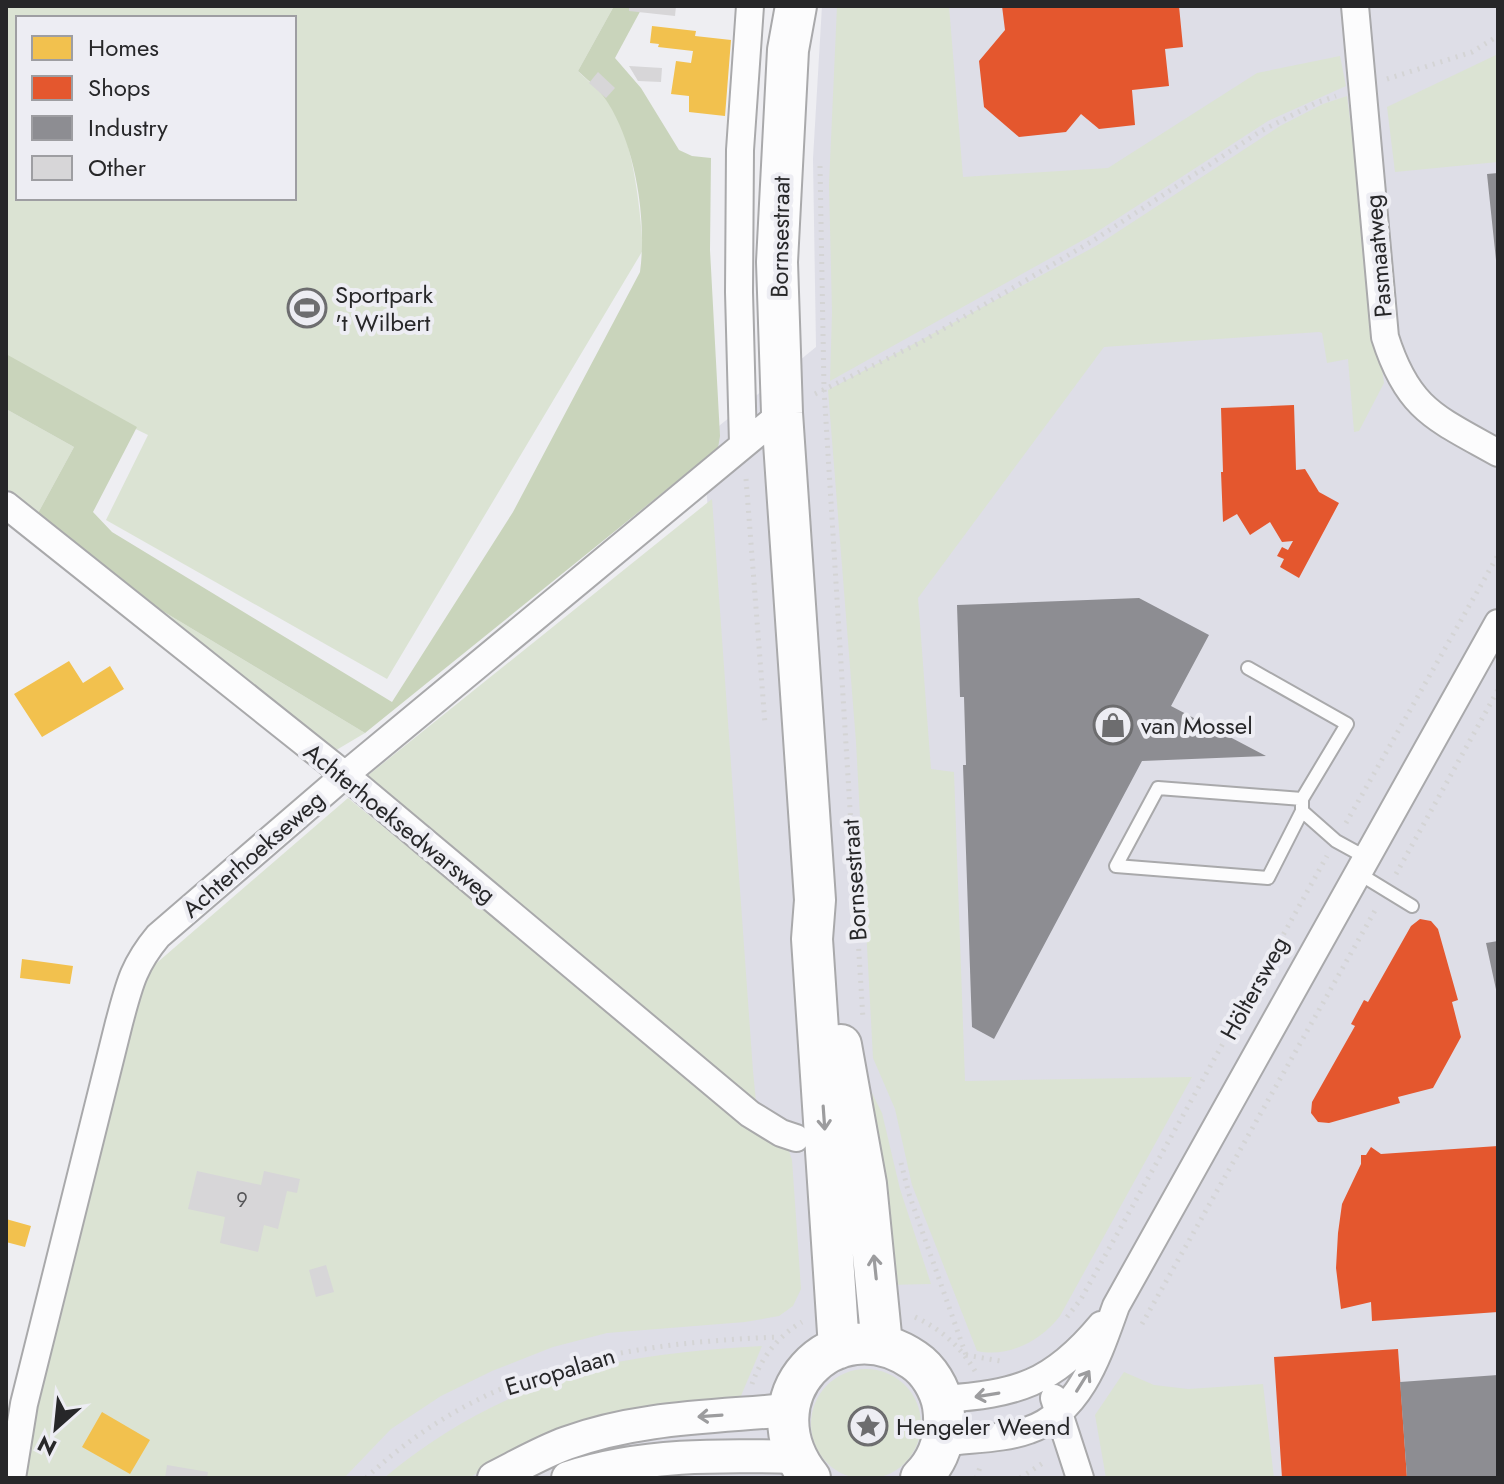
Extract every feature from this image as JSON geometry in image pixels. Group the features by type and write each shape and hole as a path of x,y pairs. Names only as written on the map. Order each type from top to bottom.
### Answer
{"main road":[{"name":"Bornsestraat","path":"796,6 788,50 777,262 782,413 815,900 812,939 839,1348"},
{"name":"Bornsestraat","path":"815,900 828,938 840,1040 866,1184 882,1345"},
{"path":"802,1468 789,1442 788,1410 794,1390 805,1372 839,1348 861,1344 882,1345 902,1352 919,1364 933,1380 942,1399 945,1421 943,1443 932,1467 921,1478"}],"street":[{"name":"Bornsestraat","path":"743,444 739,292 740,150 750,6"},
{"name":"Pasmaatweg","path":"1355,6 1385,337 1395,367 1415,400 1434,417 1498,453"},
{"name":"Achterhoekseweg","path":"12,1478 32,1374 119,1023 141,956 158,936 345,775 782,413"},
{"name":"Achterhoeksedwarsweg","path":"6,505 345,775 750,1114 781,1133 796,1138"},
{"name":"Höltersweg","path":"943,1443 1030,1430 1059,1414 1086,1377 1116,1306 1498,623"},
{"name":"Höltersweg","path":"942,1399 985,1396 1023,1387 1048,1375 1081,1348 1116,1306"},
{"path":"1048,1375 1080,1478"},
{"path":"494,1478 565,1443 606,1431 666,1420 788,1410"},
{"path":"568,1478 639,1462 747,1456 802,1468"}],"lane":[{"path":"1248,668 1347,724 1302,805 1268,878 1116,866 1158,788 1302,805 1362,866 1412,906"}],"path":[{"path":"824,389 948,326 1094,240 1285,118 1316,103 1472,52 1498,36"},
{"name":"Bornsestraat","path":"820,159 824,389 863,1024"},
{"name":"Höltersweg","path":"1063,1322 1081,1299 1498,555"},
{"path":"899,1154 909,1194 966,1355 999,1361 1010,1358"},
{"name":"Europalaan","path":"366,1478 395,1451 447,1416 517,1381 593,1357 724,1339 780,1337 806,1319"}],"shaded area":[{"path":"822,6 1498,6 1498,1478 320,1478 485,1353 762,1296 703,439 816,347 813,159"}],"green space":[{"name":"Sportpark 't Wilbert","path":"6,6 614,6 578,71 606,97 623,129 634,170 643,250 387,679 106,520 148,435 6,366"},
{"path":"614,6 643,6 615,58 641,88 679,150 692,156 711,158 710,250 720,436 718,448 365,733 136,595 37,515 74,447 6,409 6,354 137,427 93,512 112,532 392,702 513,512 640,272 640,208 626,141 605,98 578,71"},
{"path":"837,6 949,6 963,177 1108,168 1257,73 1340,56 1346,86 1268,121 1092,235 830,381 829,184"},
{"path":"1498,54 1498,162 1395,172 1387,107"},
{"path":"1347,96 1384,383 1359,431 1354,432 1348,359 1327,363 1322,333 1319,332 1104,347 918,598 931,769 954,772 965,1081 1192,1077 1060,1316 1043,1333 1023,1346 1000,1352 977,1351 912,1185 895,1109 873,1058 856,742 828,390 1096,246 1280,126 1323,104"},
{"path":"6,409 74,447 37,515 6,488"},
{"path":"712,499 753,1071 756,1102 366,777"},
{"path":"136,595 365,733 333,752"},
{"path":"348,798 458,888 782,1130 792,1160 801,1289 793,1306 779,1316 745,1322 607,1333 553,1347 492,1371 441,1396 391,1429 344,1478 13,1478 110,1028 152,967"},
{"path":"853,1055 882,1113 900,1189 931,1284 886,1285"},
{"path":"762,1346 738,1403 496,1462 469,1478 384,1478 424,1447 466,1421 558,1379 594,1367 639,1358"},
{"path":"866,1369 887,1373 905,1385 917,1403 921,1424 917,1445 905,1463 887,1475 866,1479 845,1475 827,1463 815,1445 811,1424 815,1403 827,1385 845,1373"},
{"path":"1124,1372 1154,1385 1188,1389 1263,1384 1274,1478 1106,1478 1095,1415"}],"building: Homes":[{"path":"652,26 696,31 695,36 731,40 725,116 689,112 689,96 671,94 676,61 691,63 693,51 658,47 659,44 650,43"},
{"path":"69,661 83,683 110,666 124,689 42,737 14,694"},
{"path":"22,959 73,966 70,984 20,978"},
{"path":"6,1219 31,1226 25,1247 6,1242"},
{"path":"102,1412 150,1440 130,1474 82,1447"}],"building: Shops":[{"path":"1002,6 1179,6 1183,47 1165,49 1169,86 1132,90 1135,125 1099,129 1081,114 1066,132 1019,137 984,107 979,61 1005,30"},
{"path":"1294,405 1296,470 1305,469 1319,492 1339,503 1299,578 1280,567 1284,559 1277,556 1282,547 1288,550 1293,541 1282,542 1270,522 1250,535 1237,514 1223,522 1221,472 1221,408"},
{"path":"1420,919 1431,921 1438,929 1458,1000 1452,1002 1461,1037 1433,1088 1398,1097 1400,1103 1329,1123 1318,1122 1311,1113 1312,1102 1355,1026 1351,1024 1364,1000 1368,1002 1411,926"},
{"path":"1498,1146 1498,1312 1372,1321 1371,1302 1341,1309 1336,1268 1338,1233 1342,1204 1361,1164 1361,1155 1366,1155 1371,1147 1381,1154"},
{"path":"1398,1349 1407,1478 1282,1478 1274,1357"}],"building: Industry":[{"path":"1498,173 1498,260 1496,260 1487,174"},
{"path":"1139,598 1209,635 1171,706 1266,756 1142,761 994,1039 972,1027 963,765 966,765 964,697 960,697 957,605"},
{"path":"1498,941 1498,993 1497,994 1486,943"},
{"path":"1498,1375 1498,1478 1407,1478 1400,1382"}],"building: Other":[{"path":"629,6 676,6 675,16 629,11"},
{"path":"629,66 662,68 661,82 638,81"},
{"path":"598,72 615,88 606,98 589,83"},
{"path":"197,1171 261,1185 264,1171 300,1179 297,1193 287,1191 278,1229 264,1225 258,1252 220,1243 225,1217 188,1209"},
{"path":"326,1265 334,1292 316,1297 309,1270"},
{"path":"167,1465 208,1472 207,1478 165,1478"}],"place":[{"name":"Sportpark 't Wilbert","path":"307,308"},
{"name":"van Mossel","path":"1113,725"},
{"name":"Hengeler Weend","path":"868,1426"}]}
